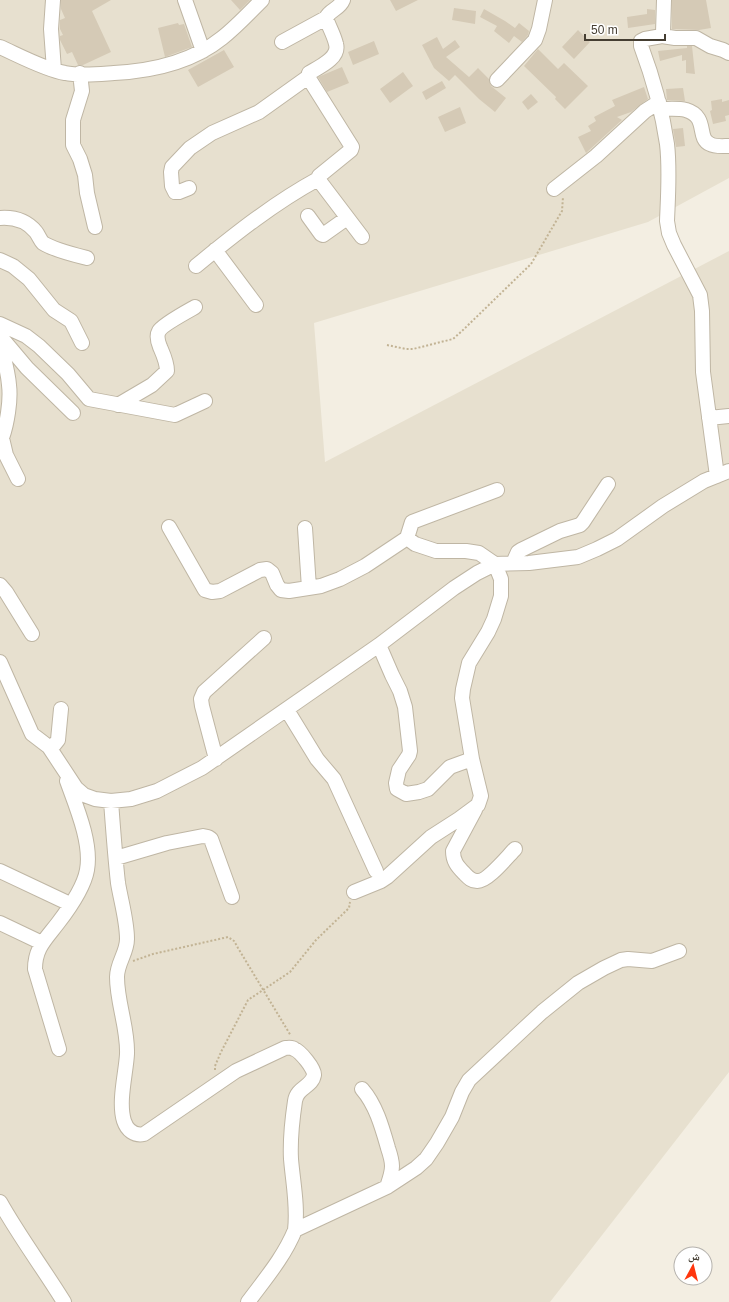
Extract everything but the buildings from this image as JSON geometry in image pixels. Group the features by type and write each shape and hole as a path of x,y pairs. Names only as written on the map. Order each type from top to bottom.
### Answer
{"street":[{"path":"53,0 51,29 54,70"},
{"path":"186,0 202,51"},
{"path":"0,47 54,70 66,73 80,74 128,72 158,68 180,62 221,39 262,0"},
{"path":"282,42 326,18 327,15 341,6 343,0"},
{"path":"497,80 535,40 539,29 545,0"},
{"path":"662,36 664,0"},
{"path":"189,188 180,192 173,190 171,172 172,167 197,142 212,133 260,112 308,76 309,73 334,56 337,51 337,45 326,18"},
{"path":"0,662 32,734 39,741 49,747 76,788 84,795 95,799 111,801 131,799 157,790 202,768 379,645 454,588 477,573 495,564 578,556 597,549 617,539 662,506 704,481 723,474 709,418 703,372 702,310 700,295 669,233 667,221 667,146 660,106 653,78 641,46 641,42 645,39 662,36 675,38 696,38 710,46 728,52"},
{"path":"80,74 82,91 74,120 73,144 85,175 87,193 95,227"},
{"path":"196,266 241,230 291,194 318,179 319,176 351,150 352,147 308,76"},
{"path":"558,186 611,144 645,111 660,106 681,109 694,113 700,120 703,137 709,144 714,146 729,146"},
{"path":"318,179 346,218 362,237"},
{"path":"308,216 320,234 323,235 346,218"},
{"path":"0,218 27,223 43,243 68,253 87,258"},
{"path":"215,250 256,305"},
{"path":"0,260 13,266 29,279 54,310 71,321 82,343"},
{"path":"118,405 152,385 167,370 166,362 158,342 159,330 195,307"},
{"path":"0,324 26,336 39,346 68,374 89,399 175,415 205,401"},
{"path":"0,336 27,368 73,413"},
{"path":"0,342 9,385 9,400 4,431 1,438 6,455 18,479"},
{"path":"709,418 729,416"},
{"path":"513,563 518,552 521,550 560,531 576,527 583,522 608,484"},
{"path":"169,527 205,590 212,592 220,591 260,570 267,569 272,573 276,585 281,590 289,591 321,586 340,579 365,566 407,538 412,522 498,490"},
{"path":"305,528 309,588"},
{"path":"407,538 415,544 436,551 466,550 479,553 495,564 501,579 501,596 488,632 469,663 462,698 472,760 482,796 452,851 452,858 457,866 471,880 478,882 486,878 515,849"},
{"path":"0,585 32,634"},
{"path":"216,758 201,699 204,692 264,638"},
{"path":"379,645 403,698 408,729 410,751 397,775 397,789 406,794 424,791 438,780 450,767 472,760"},
{"path":"49,747 54,745 58,740 61,709"},
{"path":"287,710 317,759 334,779 376,871"},
{"path":"59,1049 36,969 35,958 42,943 80,890 87,870 88,852 81,823 64,771"},
{"path":"111,801 116,858 127,937 127,947 117,968 118,1001 127,1054 122,1102 123,1119 127,1128 132,1133 138,1135 144,1134 236,1072 285,1048 293,1048 298,1051 313,1069 314,1075 310,1082 298,1091 295,1098 292,1122 291,1159 296,1208 295,1230 282,1257 248,1302"},
{"path":"354,892 381,881 431,837 478,805"},
{"path":"116,858 167,843 203,836 208,837 211,839 232,898"},
{"path":"0,871 70,904"},
{"path":"0,922 42,943"},
{"path":"295,1230 387,1187 416,1168 426,1159 437,1143 452,1117 462,1092 469,1080 558,998 578,983 621,960 628,959 652,961 679,951"},
{"path":"362,1089 370,1097 383,1128 392,1167 387,1187"},
{"path":"0,1202 13,1225 64,1302"}],"path":[{"path":"387,346 413,349 453,339 462,331 531,264 562,211 563,204 558,186"},
{"path":"218,1083 215,1073 215,1066 248,1000 290,972 316,940 349,908 354,892"},
{"path":"117,968 153,954 228,937 236,944 288,1030 298,1051"}],"shaded area":[{"path":"0,0 729,0 729,178 648,222 314,323 325,462 729,251 729,1072 550,1302 0,1302"}]}
